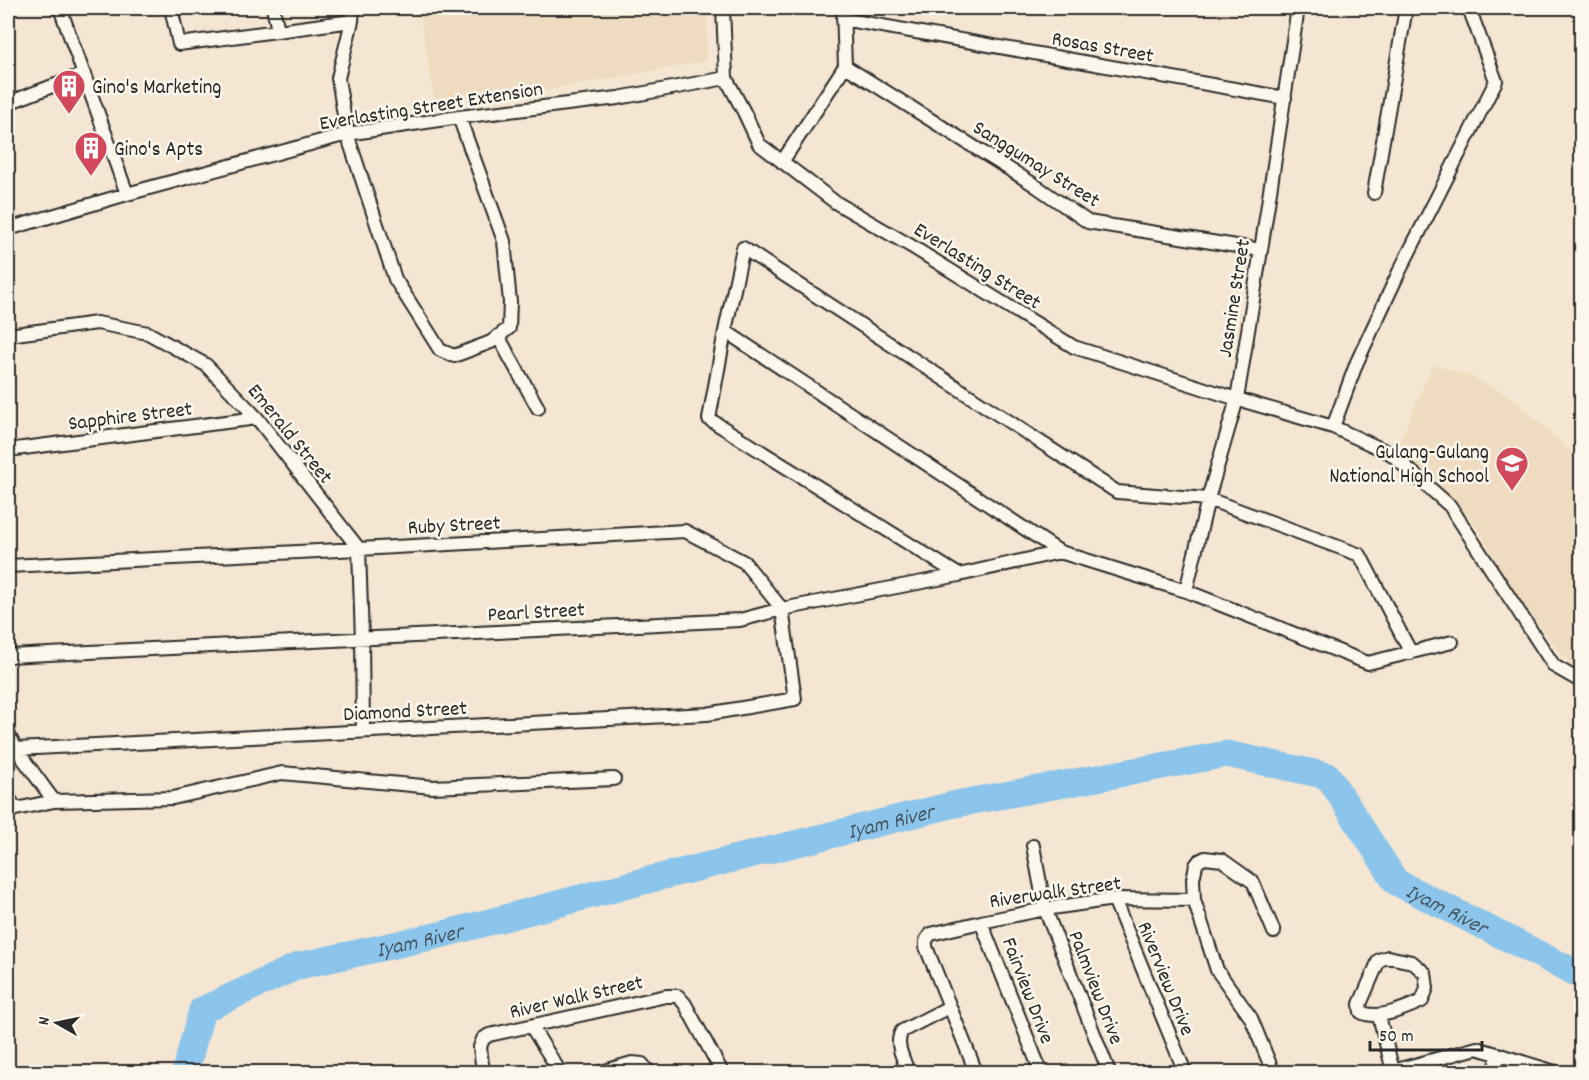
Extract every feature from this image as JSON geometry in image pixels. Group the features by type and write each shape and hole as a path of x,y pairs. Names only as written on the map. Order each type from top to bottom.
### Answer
{"street":[{"path":"60,8 127,194"},
{"path":"171,8 179,44 352,21"},
{"path":"273,8 278,30"},
{"path":"353,8 338,78 347,134 395,279 440,350 454,356 491,342 509,328 510,302 504,241 459,117"},
{"name":"Everlasting Street","path":"723,8 726,78 759,144 835,202 911,246 1074,347 1333,427 1390,453 1450,506 1554,666 1581,682"},
{"name":"Jasmine Street","path":"1186,591 1208,499 1237,399 1298,8"},
{"path":"1374,193 1406,8"},
{"path":"1333,427 1362,352 1496,81 1469,8"},
{"path":"782,162 845,66 843,14"},
{"name":"Rosas Street","path":"843,14 1285,98"},
{"name":"Sanggumay Street","path":"845,66 1033,184 1088,222 1261,250"},
{"path":"8,102 84,74"},
{"name":"Everlasting Street Extension","path":"8,229 347,134 459,117 618,98 726,78"},
{"path":"959,575 709,419 743,248 1117,492 1208,499 1360,555 1411,653"},
{"name":"Emerald Street","path":"8,335 98,323 148,333 206,365 257,418 359,549"},
{"path":"725,331 1060,552 1186,591 1368,663 1452,642"},
{"path":"498,336 538,408"},
{"name":"Sapphire Street","path":"8,450 257,418"},
{"name":"Ruby Street","path":"8,566 686,531 744,562 782,609"},
{"path":"359,549 363,731"},
{"name":"Pearl Street","path":"8,656 740,621 782,609 959,575 1060,552"},
{"name":"Diamond Street","path":"16,749 707,714 795,699 782,609"},
{"path":"8,734 16,749 54,801"},
{"path":"8,797 16,809 54,801 173,798 282,773 433,787 614,779"},
{"name":"Palmview Drive","path":"1033,846 1045,909 1110,1072"},
{"path":"1273,1072 1251,1018 1217,970 1194,900 1194,870 1199,861 1205,858 1222,860 1253,882 1274,932"},
{"name":"Riverwalk Street","path":"949,1007 926,947 931,934 1045,909 1114,899 1194,900"},
{"name":"Riverview Drive","path":"1114,899 1185,1072"},
{"name":"Fairview Drive","path":"981,922 1041,1072"},
{"path":"1388,957 1412,962 1425,973 1427,988 1422,1001 1378,1016 1367,1016 1361,1012 1360,1004 1379,960 1388,957"},
{"name":"River Walk Street","path":"483,1072 480,1047 483,1039 489,1035 666,996 678,996 685,1004 722,1072"},
{"path":"909,1072 898,1044 898,1037 902,1031 949,1007 976,1072"},
{"path":"1378,1016 1391,1072 1477,1048 1555,1072"},
{"path":"531,1026 560,1072"},
{"path":"1496,1072 1498,1054"},
{"path":"601,1072 632,1063 642,1064 649,1072"}],"shaded area":[{"path":"419,8 708,8 706,61 536,92 434,98"},
{"name":"Gulang-Gulang National High School","path":"1433,364 1469,376 1508,395 1581,461 1581,673 1571,665 1513,593 1475,523 1397,448"}],"waterway":[{"name":"Iyam River","path":"185,1072 202,1010 298,966 440,935 644,881 956,804 1227,754 1328,776 1396,882 1582,976"}],"place":[{"name":"Gino's Marketing","path":"69,115"},
{"name":"Gino's Apts","path":"91,177"},
{"name":"Gulang-Gulang National High School","path":"1512,492"}]}
